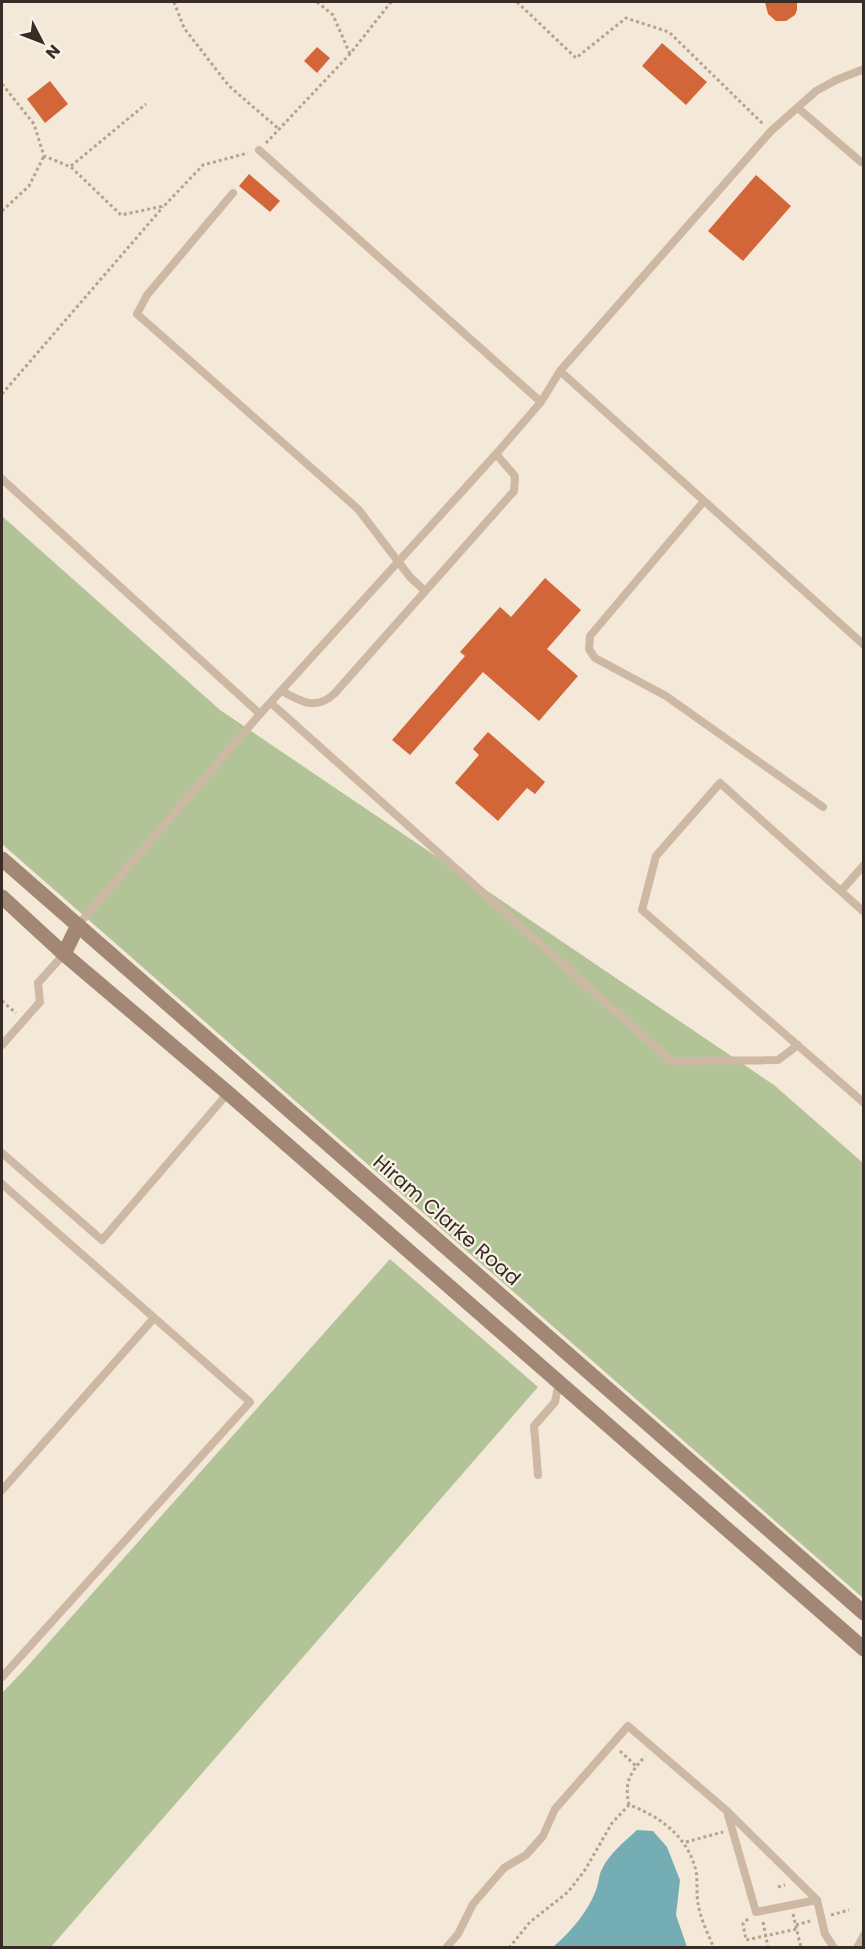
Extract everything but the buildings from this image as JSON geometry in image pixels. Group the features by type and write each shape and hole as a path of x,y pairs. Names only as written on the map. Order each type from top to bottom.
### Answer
{"main road":[{"name":"Hiram Clarke Road","path":"2,859 864,1613"},
{"path":"2,897 64,954 228,1093 864,1649"},
{"path":"64,954 78,925"},
{"path":"228,1093 244,1070"},
{"path":"392,1237 410,1216"},
{"path":"559,1382 577,1362"},
{"path":"747,1546 765,1526"}],"lane":[{"path":"78,925 260,714 496,454 541,402 560,371 771,131 816,91 864,69"},
{"path":"798,108 861,162"},
{"path":"259,150 541,402"},
{"path":"233,193 147,295 137,314 358,508 410,577 425,591"},
{"path":"560,371 864,645"},
{"path":"282,691 296,699 315,704 327,701 514,491 514,476 496,454"},
{"path":"2,479 260,714"},
{"path":"704,501 590,636 589,649 595,658 666,696 824,807"},
{"path":"271,703 672,1061 778,1060 798,1045"},
{"path":"864,912 720,783 656,856 642,910 864,1103"},
{"path":"841,891 864,865"},
{"path":"2,1046 40,1002 38,983 64,954"},
{"path":"2,1153 102,1240 228,1093"},
{"path":"2,1184 250,1402 2,1677"},
{"path":"2,1490 154,1318"},
{"path":"538,1475 534,1426 555,1402 559,1382"},
{"path":"446,1947 458,1934 473,1904 504,1868 526,1855 543,1836 555,1809 628,1726 726,1811 818,1900 825,1934 834,1947"},
{"path":"726,1811 756,1912 818,1900"},
{"path":"856,1947 864,1935"}],"path":[{"path":"174,2 184,28 229,86 280,130"},
{"path":"317,2 333,15 350,54"},
{"path":"2,394 164,206 203,165 259,150 350,54 391,2"},
{"path":"517,2 576,58 626,18 669,32 771,131"},
{"path":"2,84 34,124 44,156 29,186 2,211"},
{"path":"71,167 146,104"},
{"path":"44,156 71,167 121,215 164,206"},
{"path":"2,1001 24,1020"},
{"path":"629,1805 626,1793 627,1780 652,1748"},
{"path":"621,1752 636,1766"},
{"path":"629,1805 646,1811 685,1842 696,1871 698,1905 714,1947"},
{"path":"509,1947 530,1922 568,1892 585,1870 612,1822 629,1805"},
{"path":"685,1842 733,1829"},
{"path":"778,1887 785,1885"},
{"path":"756,1912 743,1923 746,1940 796,1929"},
{"path":"793,1914 801,1947"},
{"path":"762,1921 768,1947"}],"green space":[{"path":"2,516 220,710 774,1085 863,1163 863,1598 2,844"},
{"path":"390,1259 538,1387 51,1947 2,1947 2,1693"}],"water":[{"path":"637,1830 653,1831 667,1847 680,1880 676,1915 687,1947 553,1947 585,1912 594,1895 601,1871 609,1858"}]}
